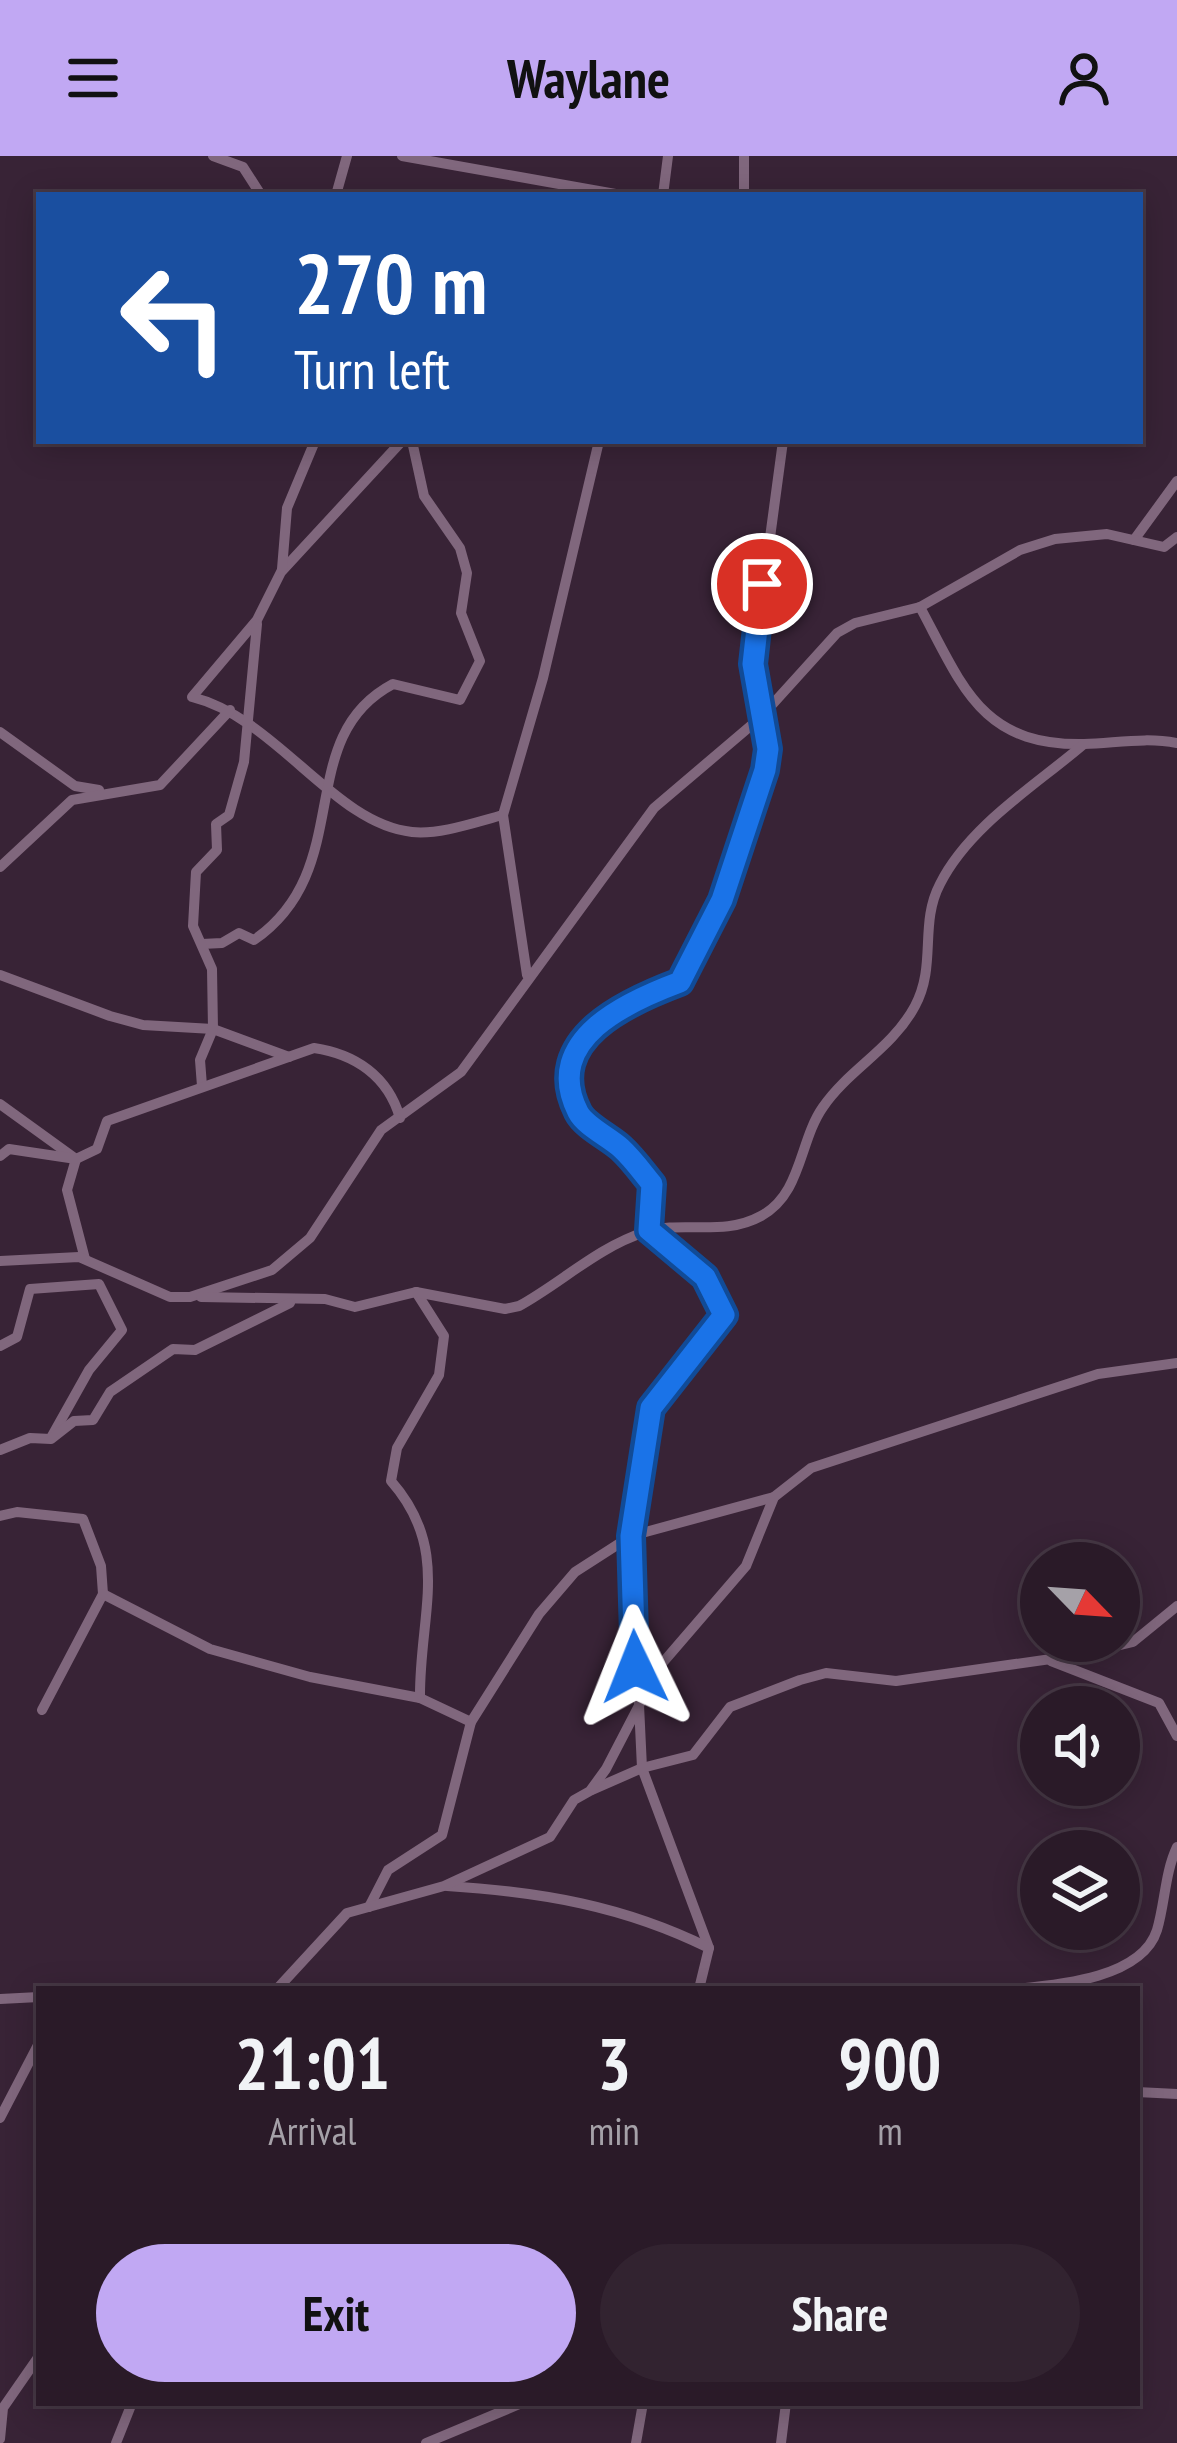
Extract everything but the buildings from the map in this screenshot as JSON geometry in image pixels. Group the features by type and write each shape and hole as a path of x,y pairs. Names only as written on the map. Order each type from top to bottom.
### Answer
{"street":[{"path":"213,156 243,167 259,192"},
{"path":"337,192 347,156"},
{"path":"402,156 598,192"},
{"path":"663,192 668,156"},
{"path":"744,156 744,192"},
{"path":"281,572 287,508 313,444"},
{"path":"399,444 281,572 257,620 193,697 249,722 362,815 417,833 503,815"},
{"path":"202,944 223,943 239,933 254,940 299,894 312,872 343,735 370,696 393,684 460,700 480,662 460,613 467,573 460,548 424,496 413,444"},
{"path":"527,977 503,815 543,678 598,444"},
{"path":"649,1230 652,1184 625,1151 579,1117 569,1076 584,1038 620,1004 680,982 698,954 765,770 768,749 753,664 783,444"},
{"path":"1134,540 1177,481"},
{"path":"190,1297 272,1270 297,1254 367,1148 461,1072 507,1016 527,977 654,808 761,718 837,633 855,623 920,607 1020,550 1055,538 1107,534 1164,547 1177,537"},
{"path":"920,607 964,689 990,720 1035,743 1155,739 1177,743"},
{"path":"202,1086 200,1060 214,1029 212,969 194,926 196,872 217,850 216,824 229,815 249,722 257,620"},
{"path":"0,866 72,800 103,791 160,785 230,710"},
{"path":"0,732 74,786 103,791"},
{"path":"0,1261 85,1259 170,1297 325,1299 356,1307 416,1292 505,1309 519,1306 602,1252 649,1230 711,1231 761,1216 786,1195 821,1110 844,1082 878,1057 916,1005 932,953 926,916 941,880 980,832 1084,744"},
{"path":"0,975 143,1025 214,1029 290,1057"},
{"path":"0,1156 9,1149 76,1159 97,1149 107,1121 314,1048 345,1052 386,1088 400,1118"},
{"path":"0,1104 76,1159"},
{"path":"76,1159 67,1190 85,1259"},
{"path":"649,1230 705,1277 724,1315 651,1408 631,1536 642,1768 710,1948 700,1986"},
{"path":"0,1346 17,1337 30,1289 99,1284 122,1330 88,1370 51,1439"},
{"path":"416,1292 444,1336 439,1376 397,1448 391,1481 416,1510 428,1560 420,1698"},
{"path":"0,1450 30,1438 51,1439 74,1421 93,1420 110,1392 173,1349 195,1350 298,1300"},
{"path":"369,1908 388,1870 442,1835 471,1722 563,1586 631,1536 774,1497 811,1468 1098,1374 1177,1363"},
{"path":"590,1791 659,1667 746,1566 774,1497"},
{"path":"0,1516 17,1512 83,1519 101,1566 103,1594 43,1710"},
{"path":"103,1594 210,1649 310,1677 420,1698 471,1722"},
{"path":"1140,1636 1177,1606"},
{"path":"280,1986 347,1912 444,1886 529,1851 550,1837 574,1800 642,1768 694,1755 730,1707 826,1672 896,1681 1034,1662"},
{"path":"1053,1662 1159,1703 1177,1736"},
{"path":"1044,1986 1137,1960 1155,1936 1177,1847"},
{"path":"444,1886 543,1892 593,1903 710,1948"},
{"path":"0,1999 36,1997"},
{"path":"0,2119 36,2049"},
{"path":"1140,2092 1177,2094"},
{"path":"0,2439 3,2408 36,2360"},
{"path":"116,2443 131,2406"},
{"path":"426,2443 515,2406"},
{"path":"636,2443 642,2406"},
{"path":"782,2443 786,2406"}],"route":[{"path":"635,1667 631,1536 651,1408 692,1349 724,1315 705,1277 649,1230 652,1184 625,1151 579,1117 569,1076 584,1038 620,1004 680,982 722,900 751,818 768,749 754,694 762,584"}]}
